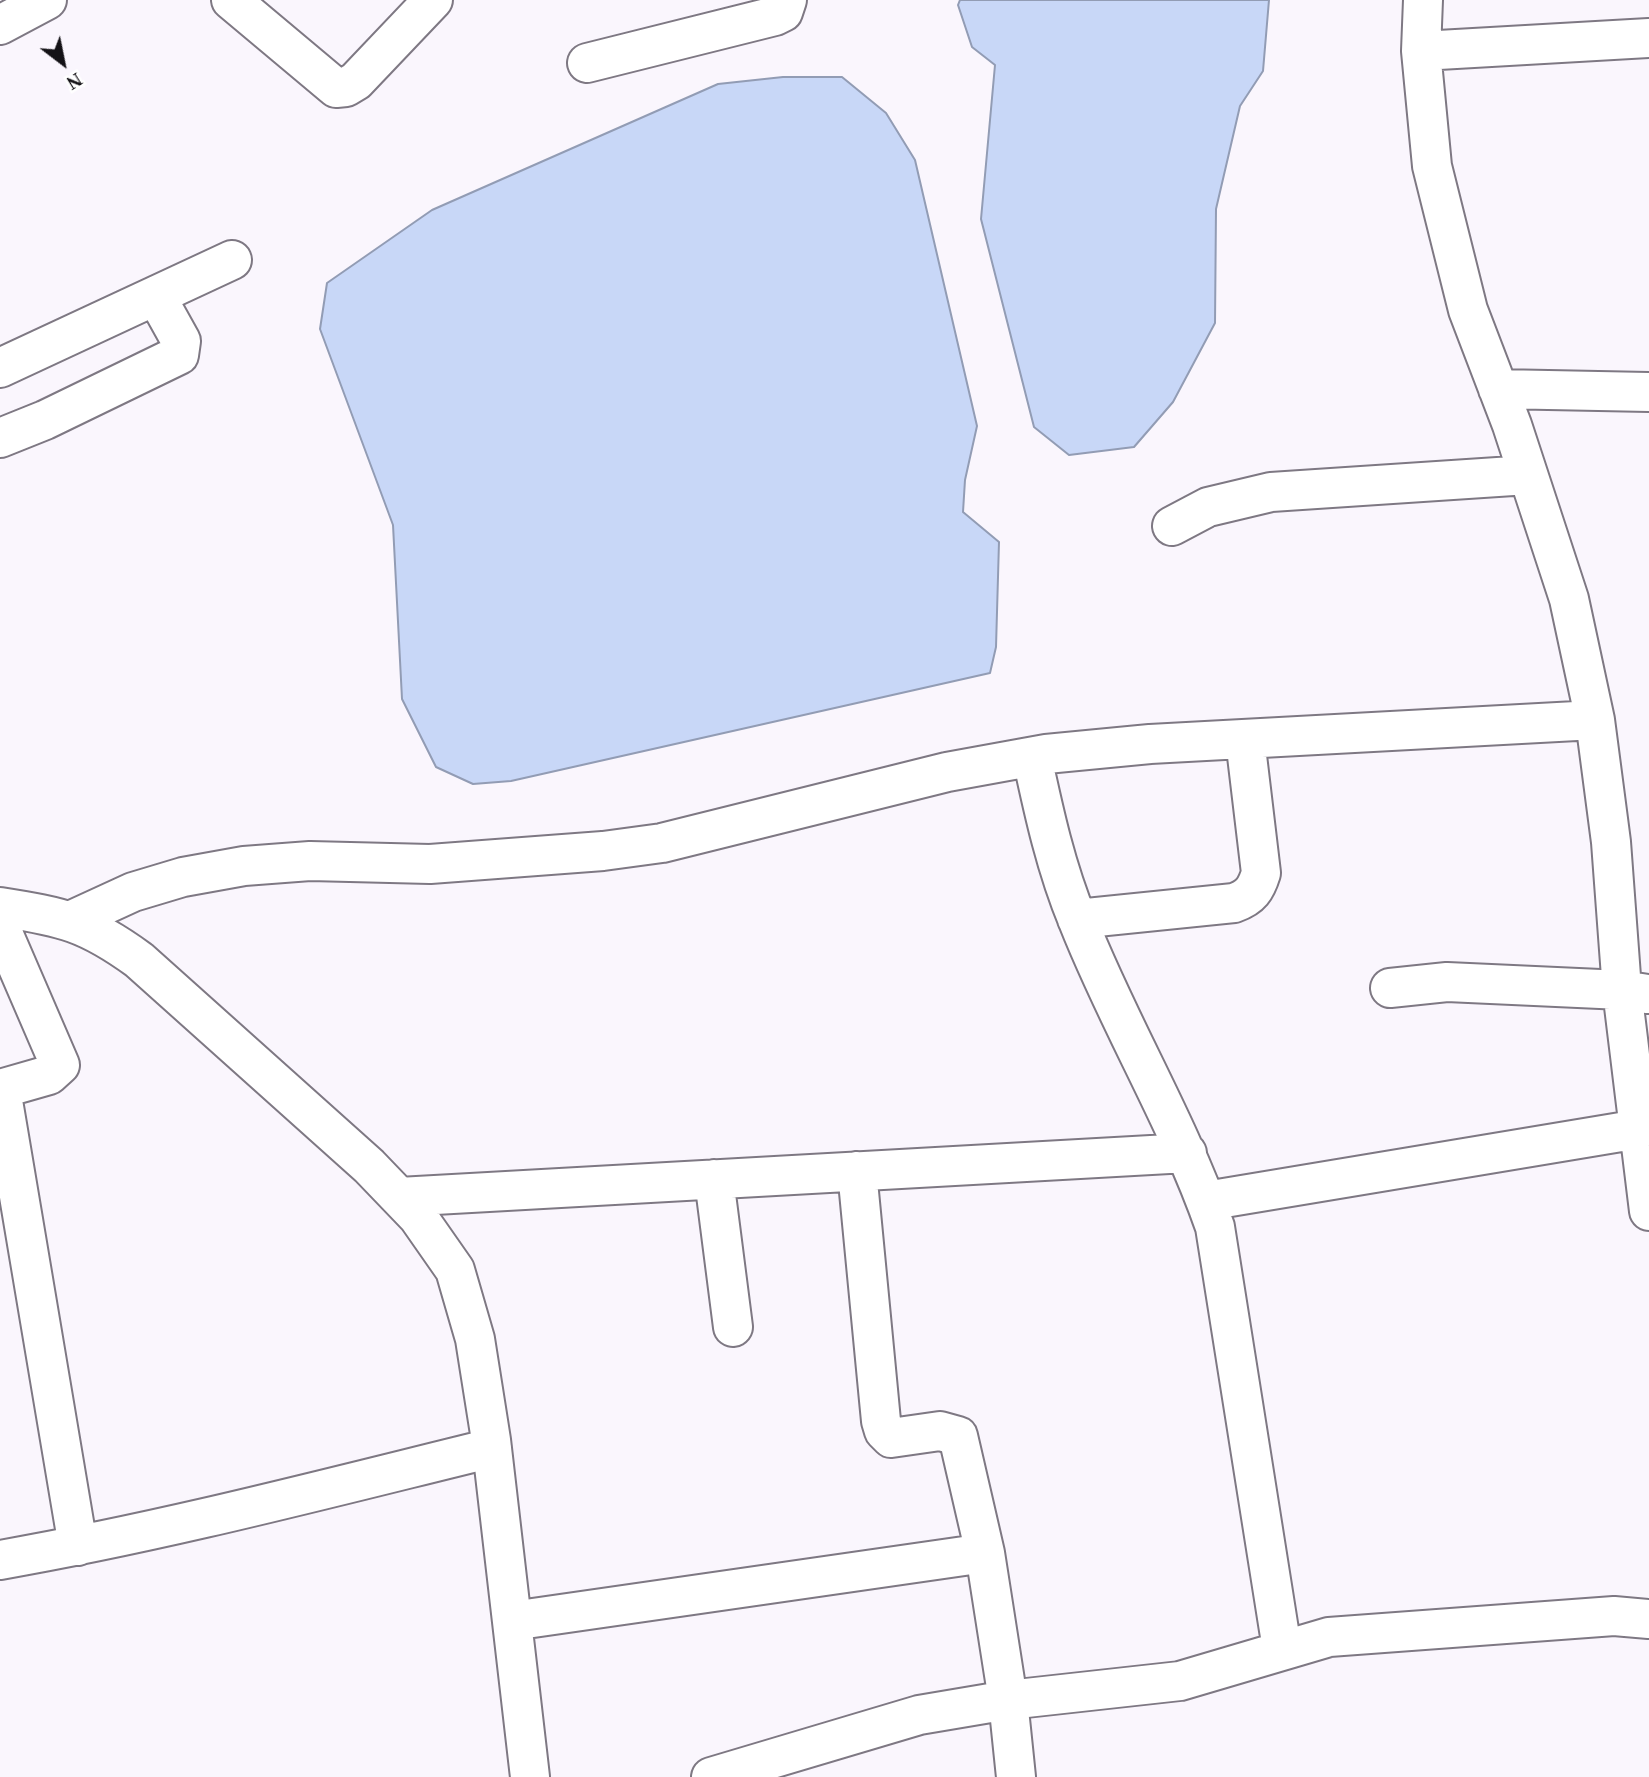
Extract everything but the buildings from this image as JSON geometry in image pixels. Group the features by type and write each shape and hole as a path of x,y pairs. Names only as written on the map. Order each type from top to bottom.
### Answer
{"street":[{"path":"0,25 47,0"},
{"path":"231,0 336,88 346,87 356,81 433,0"},
{"path":"587,62 775,16 782,12 788,0"},
{"path":"1423,0 1421,51 1432,166 1468,310 1498,389 1569,599 1595,720 1635,992 1639,1129 1649,1211"},
{"path":"1421,51 1649,37"},
{"path":"0,368 232,260"},
{"path":"0,438 45,420 179,355 181,341 156,296"},
{"path":"1498,389 1649,392"},
{"path":"1172,526 1208,507 1271,492 1528,475"},
{"path":"72,920 132,892 183,877 244,866 310,861 430,864 626,848 727,829 947,772 1032,757 1150,744 1595,720"},
{"path":"1077,919 1234,903 1248,898 1257,887 1261,873 1245,739"},
{"path":"1032,757 1051,842 1077,919 1108,992 1187,1153 1215,1227 1282,1649"},
{"path":"0,907 72,920 107,936 139,960 369,1166 418,1217 455,1270 474,1339 492,1448 530,1777"},
{"path":"0,926 60,1065 49,1075 1,1089 78,1546"},
{"path":"1390,988 1447,982 1635,992"},
{"path":"1206,1201 1639,1129"},
{"path":"399,1197 1187,1153"},
{"path":"857,1171 884,1431 891,1437 940,1431 958,1436 985,1553 1008,1700 1016,1777"},
{"path":"714,1179 733,1327"},
{"path":"0,1560 78,1546 492,1448"},
{"path":"512,1621 985,1553"},
{"path":"711,1777 759,1765 919,1715 1008,1700 1180,1681 1239,1666 1282,1649 1329,1637 1614,1616 1649,1619"}],"water":[{"path":"960,0 1269,0 1263,71 1240,106 1216,209 1215,323 1173,402 1134,447 1069,455 1034,427 981,219 995,65 972,47 958,5"},
{"path":"783,77 842,77 886,113 915,160 977,426 965,480 963,512 999,542 996,647 990,673 511,781 473,784 436,767 402,699 393,525 320,329 327,283 432,210 718,84"}]}
